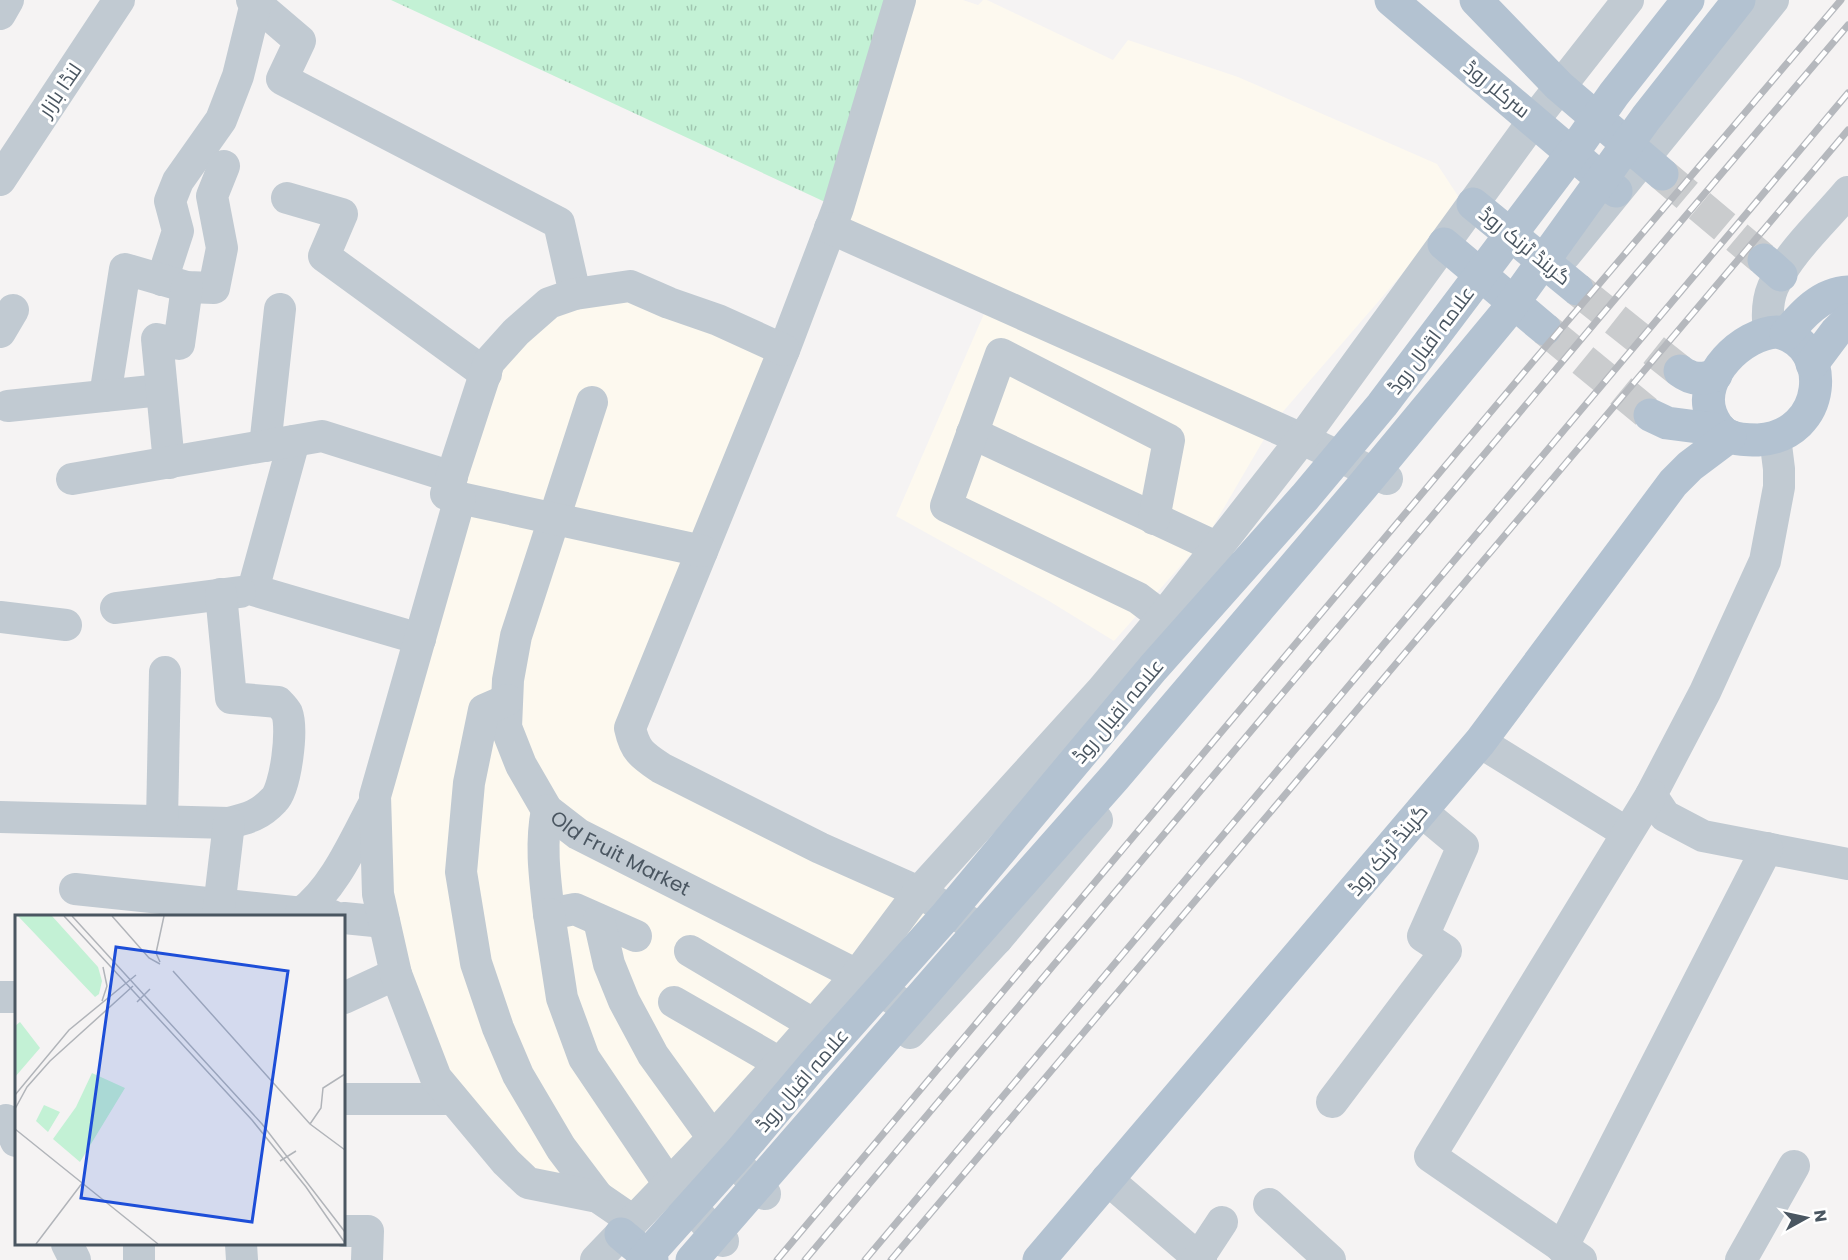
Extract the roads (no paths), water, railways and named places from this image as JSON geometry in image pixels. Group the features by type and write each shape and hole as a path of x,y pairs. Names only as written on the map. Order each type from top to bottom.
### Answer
{"main road":[{"name":"سرکلر روڈ","path":"1391,0 1493,88 1534,120 1603,194"},
{"path":"1476,0 1559,86 1653,166"},
{"name":"علامہ اقبال روڈ","path":"643,1260 944,918 1153,668 1382,405 1576,148 1614,94 1688,0"},
{"path":"1603,194 1646,118 1739,0"},
{"name":"علامہ اقبال روڈ","path":"692,1260 1115,777 1346,506 1603,194"},
{"name":"گرینڈ ٹرنک روڈ","path":"1473,204 1565,279"},
{"path":"1444,244 1534,320"},
{"path":"1725,433 1713,420 1709,409 1711,385 1716,375 1736,351 1756,337 1777,333 1815,304 1830,296 1848,292"},
{"path":"1812,364 1848,320"},
{"path":"1650,415 1667,423 1755,440 1788,433 1806,418 1816,385 1812,364 1797,340 1777,333"},
{"path":"1680,371 1687,377 1697,379 1706,379 1716,375"},
{"name":"گرینڈ ٹرنک روڈ","path":"1039,1260 1480,742 1673,483 1725,433"},
{"path":"627,1227 652,1260"}],"street":[{"path":"0,14 8,0"},
{"name":"لنڈا بازار","path":"0,180 119,0"},
{"path":"900,0 830,228 784,350 630,728 633,743 642,756 661,768 820,848 919,892 997,939"},
{"path":"596,1260 713,1138 780,1063 856,975 919,892 1102,690 1163,617 1302,440 1559,86 1628,0"},
{"path":"547,810 543,832 543,861 549,914 562,998 584,1058 715,1251 923,1018 997,939 1387,479 1534,320 1565,279 1603,194 1653,166 1773,0"},
{"path":"169,463 157,339 179,344 175,284 178,231 170,201 178,181 221,120 238,76 254,1 300,41 282,79 559,223 575,294"},
{"path":"105,396 126,269 175,284 214,288 222,248 212,196 224,166"},
{"path":"1777,333 1768,304 1774,286 1773,267 1798,249 1848,192"},
{"path":"287,198 342,214 324,256 486,374"},
{"path":"830,228 1387,479"},
{"path":"598,1197 528,1183 506,1162 436,1078 396,974 384,922 378,894 375,796 420,639 456,487 489,362 516,332 549,303 575,294 630,286 669,303 718,320 784,350"},
{"path":"253,590 280,444 280,309"},
{"path":"1154,519 1169,440 1001,354 946,506 1138,598 1163,617"},
{"path":"8,406 161,390"},
{"name":"Old Fruit Market","path":"592,402 516,636 508,680 506,727 521,765 547,810 578,834 856,975 923,1018"},
{"path":"972,433 1218,548"},
{"path":"72,479 322,436 456,487 555,518 702,551"},
{"path":"1767,849 1572,1254 1430,1156 1652,795 1705,692 1765,561 1779,487 1775,437"},
{"path":"116,608 253,590 420,639"},
{"path":"0,817 229,823 257,815 277,798 286,764 290,732 286,711 278,702 231,698 221,594"},
{"path":"0,617 66,625"},
{"path":"162,821 165,672"},
{"path":"507,700 484,710 469,783 461,872 476,963 498,1028 518,1075 561,1148 598,1197 627,1227"},
{"path":"1480,742 1627,833"},
{"path":"1652,795 1665,816 1703,836 1848,864"},
{"path":"301,913 315,903 328,887 376,801"},
{"path":"1332,1101 1446,951 1423,936 1463,846 1421,811"},
{"path":"218,910 229,823"},
{"path":"75,889 218,910 322,915"},
{"path":"549,914 575,909 636,936"},
{"path":"345,918 384,922"},
{"path":"599,920 609,964 624,1001 653,1055 713,1138 765,1194"},
{"path":"690,951 813,1024"},
{"path":"345,998 396,974"},
{"path":"674,1002 780,1063"},
{"path":"345,1099 453,1099"},
{"path":"1741,1260 1794,1166"},
{"path":"1107,1179 1199,1259 1222,1222"},
{"path":"1269,1204 1330,1260"},
{"path":"345,1231 368,1231 367,1260"},
{"path":"68,1245 75,1260"},
{"path":"241,1245 242,1260"}],"tunnel":[{"path":"1662,174 1764,260"},
{"path":"1577,289 1680,371"},
{"path":"1545,329 1650,415"}],"railway":[{"path":"777,1260 1531,364 1841,0"},
{"path":"805,1260 1848,25"},
{"path":"865,1260 1848,93"},
{"path":"891,1260 1848,130"}]}
